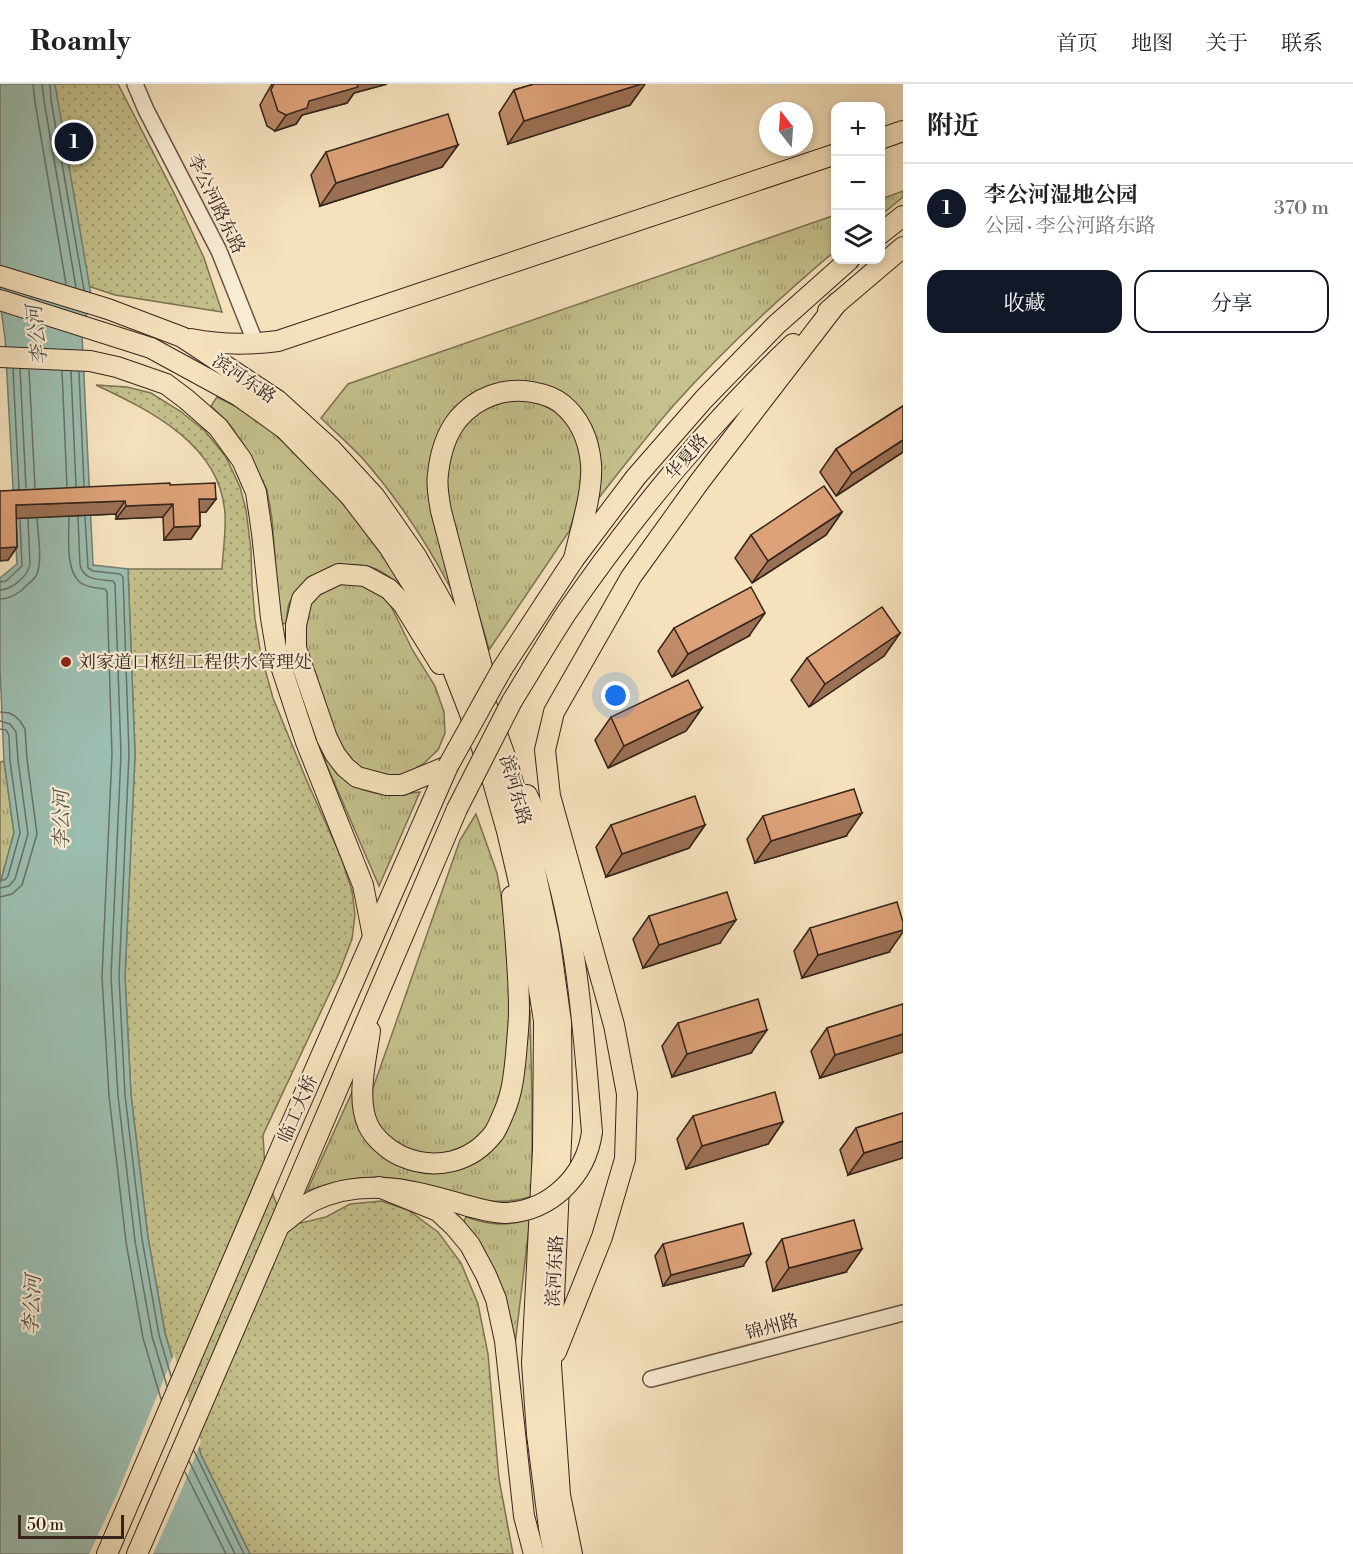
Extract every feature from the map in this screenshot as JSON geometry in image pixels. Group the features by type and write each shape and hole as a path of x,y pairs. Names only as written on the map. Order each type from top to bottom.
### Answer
{"main road":[{"path":"885,137 903,131"},
{"path":"182,337 238,345 278,341 831,156"},
{"path":"885,230 903,216"},
{"name":"华夏路","path":"512,701 566,614 626,530 691,450 762,374 837,303 903,248"},
{"name":"华夏路","path":"502,669 574,559 636,477 704,399 776,325 845,264"},
{"name":"滨河东路","path":"0,276 108,309 182,337 277,400 332,450 375,497 416,556 447,611 472,665 493,720 525,824 549,936 561,1022 562,1119 551,1365 560,1495 572,1554"},
{"name":"滨河东路","path":"0,300 151,348 239,396 285,429 350,496 389,547 422,600 448,657 489,768 507,831 528,921 544,1021 543,1149 532,1363 537,1434 554,1554"},
{"path":"551,1365 602,1237 626,1159 627,1094 614,1025 550,796 545,750 554,712 631,577 700,482 837,303"},
{"path":"0,357 90,361 117,367 166,384 218,427 242,460 256,492 277,654 306,742 363,885 373,936"},
{"path":"493,720 478,647 441,511 437,476 449,433 458,419 489,395 508,390 544,394 561,402 582,430 588,444 591,466 590,489 574,559"},
{"path":"448,766 402,785 387,785 357,777 345,767 334,754 327,738 296,648 296,625 302,599 314,586 339,574 366,576 389,589 402,604 469,711"},
{"name":"临工大桥","path":"107,1554 448,766 502,669"},
{"name":"临工大桥","path":"137,1554 457,809 512,701"},
{"path":"279,1226 311,1202 335,1192 356,1187 379,1187 431,1195 495,1213 526,1210 554,1197 573,1179 586,1157 592,1132 582,1019 570,935 542,829 523,787 505,756"},
{"path":"372,1008 362,1092 363,1109 369,1126 380,1142 395,1153 414,1162 435,1164 457,1160 477,1149 495,1132 513,1086 519,1010 507,831"},
{"path":"379,1187 438,1211 470,1245 486,1275 496,1299 505,1341 524,1516 534,1554"}],"street":[{"name":"李公河路东路","path":"135,84 146,110 219,251 256,344"},
{"name":"锦州路","path":"651,1379 903,1314"}],"green space":[{"path":"0,84 118,84 177,199 204,258 222,312 115,295 0,257"},
{"path":"903,191 903,197 885,212 885,198"},
{"path":"831,216 831,254 772,306 711,365 663,417 598,499 573,403 471,396 454,408 435,445 456,588 451,589 411,522 388,490 359,454 321,418 348,384"},
{"path":"96,385 127,387 151,393 180,411 205,431 226,457 240,487 246,510 255,619 261,655 273,698 341,857 352,891 355,915 352,939 339,973 263,1135 265,1169 270,1187 277,1205 286,1217 301,1223 326,1217 350,1204 381,1201 408,1210 438,1232 461,1263 478,1304 488,1354 499,1479 513,1554 250,1554 201,1455 165,1333 148,1238 131,1095 125,977 135,754 128,569 222,569 225,514 221,490 211,468 180,433 139,406"},
{"path":"217,397 243,410 270,430 304,461 364,528 416,602 382,572 365,566 343,565 322,572 304,584 292,598 286,623 280,625 272,519 267,490 244,445 230,425 211,406"},
{"path":"523,399 539,403 566,420 576,440 581,458 582,486 570,530 489,650 457,544 447,494 447,474 457,438 470,420 494,405"},
{"path":"342,581 355,582 387,598 413,651 435,686 444,712 445,733 438,750 422,765 405,774 391,777 361,769 347,756 323,709 304,642 304,627 309,604 317,594"},
{"path":"321,752 342,776 363,790 388,795 420,792 379,886"},
{"path":"4,761 14,833 0,884 0,762"},
{"path":"476,814 497,873 509,962 510,1021 505,1074 500,1097 485,1131 475,1142 448,1153 423,1155 396,1146 376,1124 371,1107 372,1091 460,840"},
{"path":"530,1010 532,1196 517,1200 486,1200 411,1181 384,1177 345,1180 307,1191 353,1090 409,1168 500,1137 511,1121 517,1103"},
{"path":"466,1217 498,1224 530,1219 515,1345 498,1281 475,1237 463,1223"}],"water":[{"name":"李公河","path":"0,84 55,84 91,295 82,335 93,565 128,569 135,754 125,977 131,1095 148,1238 165,1333 201,1455 250,1554 0,1554 0,884 14,833 4,761 0,668 0,578 17,564 5,338 0,302"}],"pier":[{"path":"174,1354 201,1442 182,1489 153,1554 89,1554 118,1492"}],"building":[{"path":"274,84 357,84 358,87 309,101 307,108 286,115 278,111 271,90"},
{"path":"534,84 641,84 524,121 514,90"},
{"path":"448,114 458,145 336,183 326,152"},
{"path":"903,406 903,440 852,473 836,449"},
{"path":"170,483 170,485 215,483 216,499 199,499 200,526 174,527 173,504 126,506 125,501 16,505 17,547 0,548 0,491"},
{"path":"824,486 842,512 768,561 751,535"},
{"path":"751,587 765,613 688,654 674,628"},
{"path":"882,607 900,633 825,684 807,658"},
{"path":"688,680 702,708 624,746 611,717"},
{"path":"854,789 862,813 771,841 763,816"},
{"path":"695,796 705,825 622,854 611,825"},
{"path":"727,892 736,920 659,945 649,916"},
{"path":"897,902 903,930 818,955 810,928"},
{"path":"758,999 767,1030 687,1054 678,1023"},
{"path":"903,1004 903,1034 835,1055 827,1028"},
{"path":"775,1092 783,1122 702,1146 693,1116"},
{"path":"903,1113 903,1141 864,1153 856,1128"},
{"path":"854,1220 862,1249 789,1268 782,1239"},
{"path":"743,1223 751,1254 671,1275 663,1244"}],"place":[{"name":"李公河湿地公园","path":"74,142"},
{"name":"刘家道口枢纽工程供水管理处","path":"66,662"}]}
